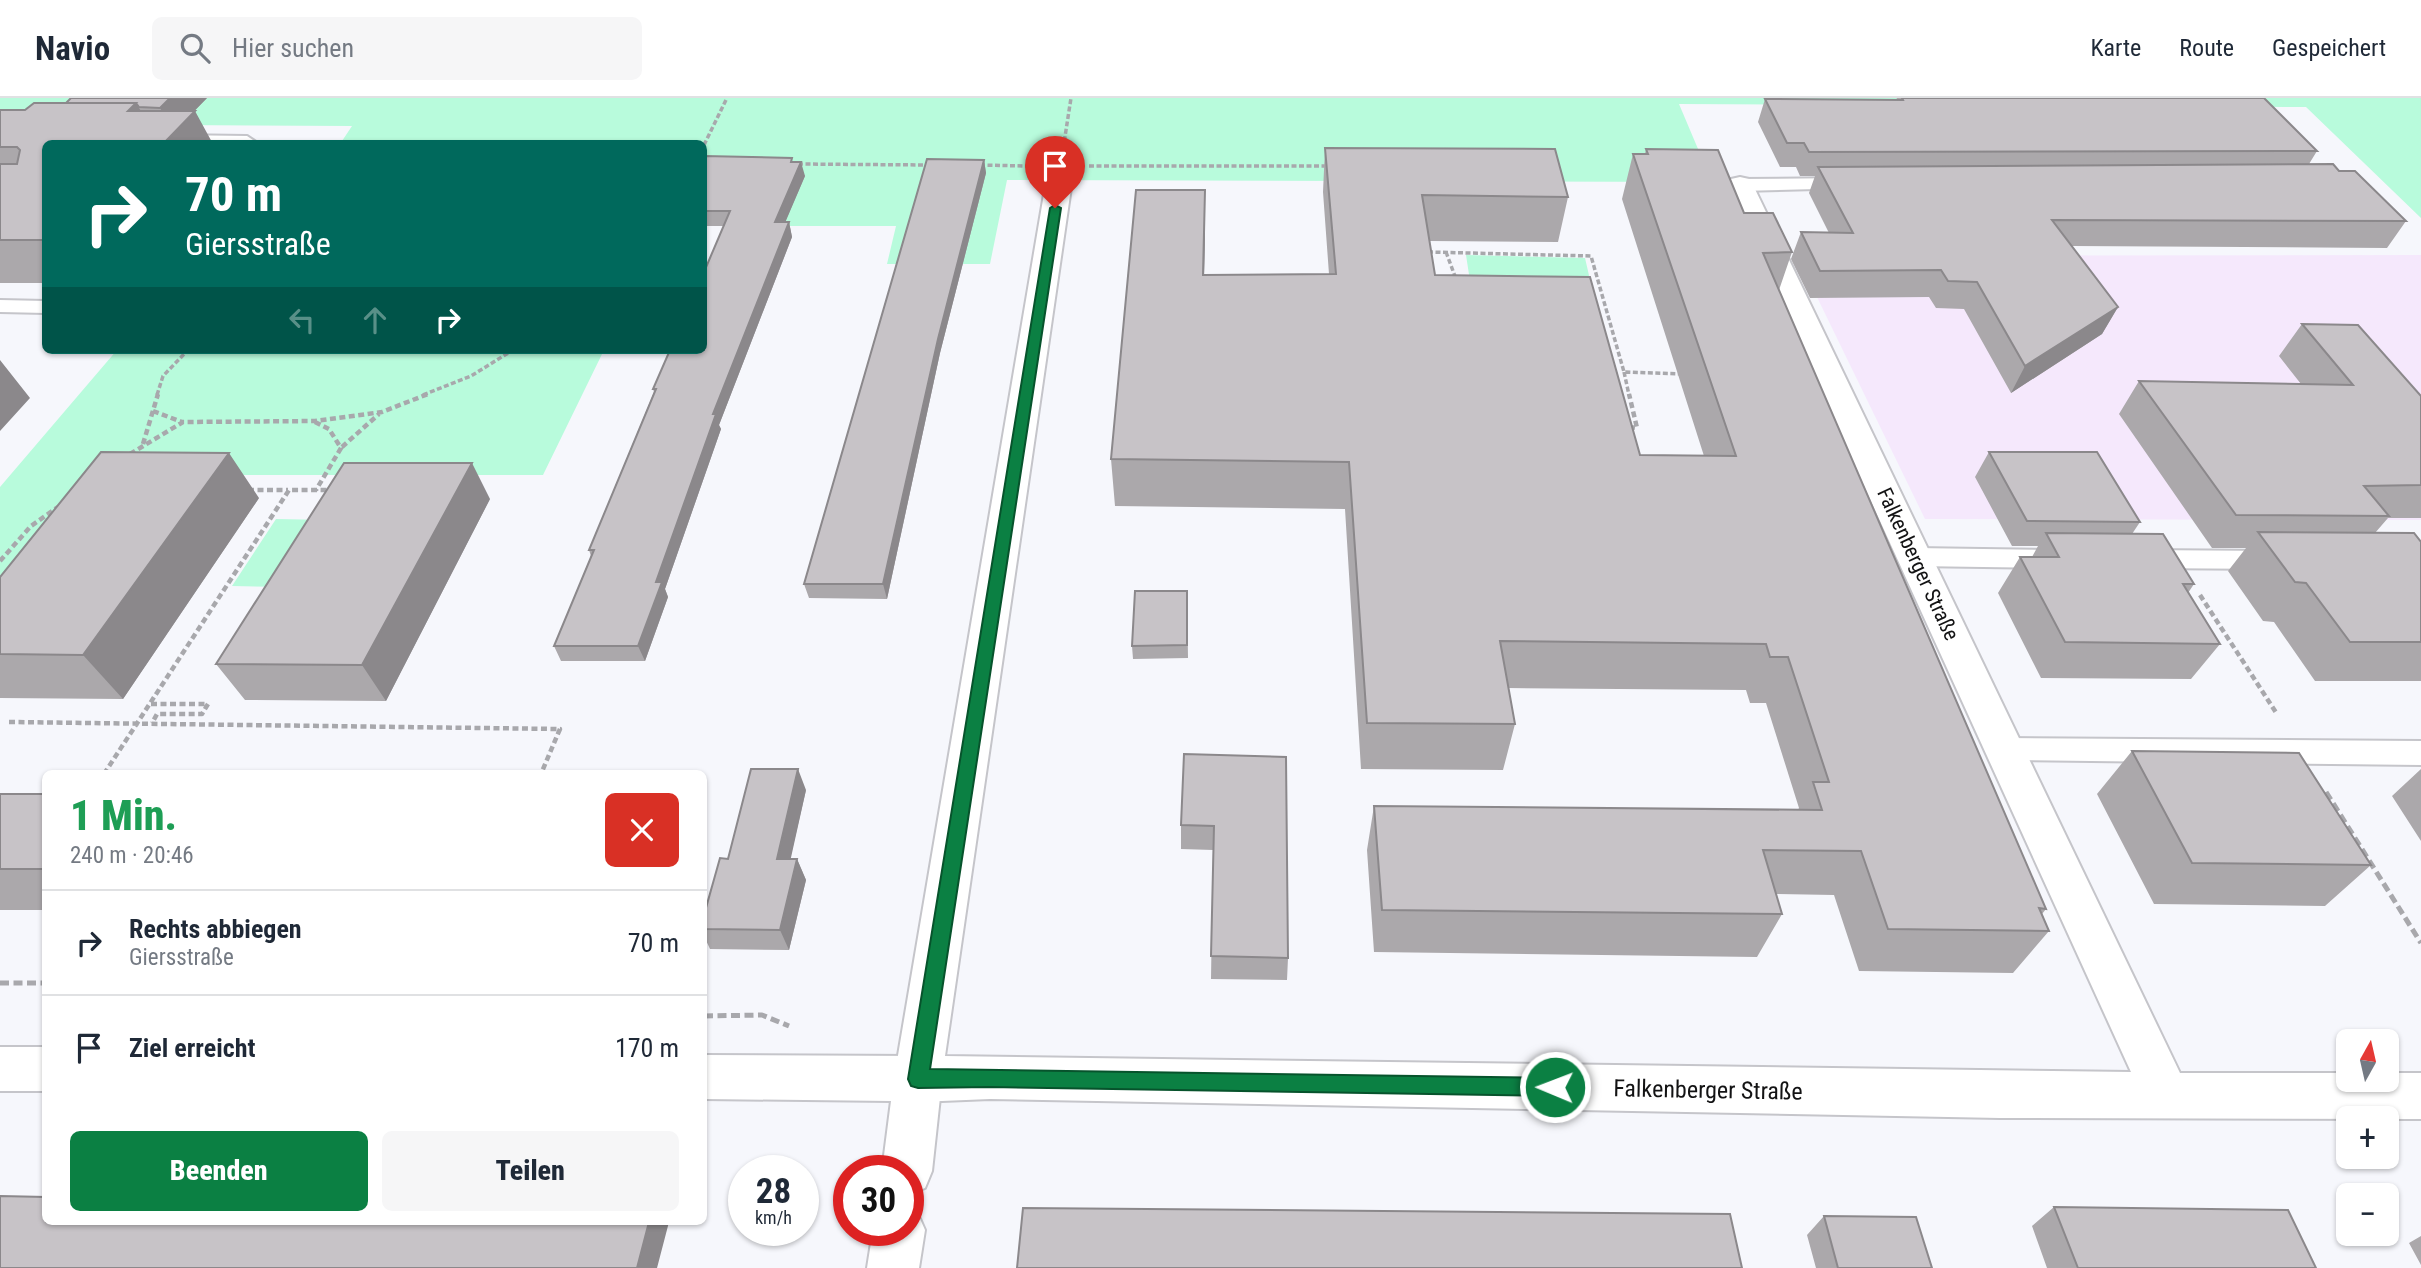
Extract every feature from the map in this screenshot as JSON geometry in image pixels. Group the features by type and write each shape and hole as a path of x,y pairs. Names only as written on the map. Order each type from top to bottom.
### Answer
{"street":[{"path":"909,1155 918,1079 1060,171"},
{"name":"Falkenberger Straße","path":"1740,185 2166,1095"},
{"path":"0,1069 42,1069"},
{"name":"Falkenberger Straße","path":"707,1077 990,1077 2421,1097"},
{"path":"893,1268 896,1246"}],"lane":[{"path":"1740,185 1865,184"},
{"path":"4,310 42,307"},
{"path":"1914,558 2081,559"},
{"path":"2122,559 2303,560"},
{"path":"2004,750 2421,752"}],"path":[{"path":"706,140 727,98"},
{"path":"1060,171 1071,98"},
{"path":"790,164 939,165"},
{"path":"979,165 1060,171 1336,166"},
{"path":"1419,252 1591,256 1637,428 1624,427"},
{"path":"1446,253 1458,286"},
{"path":"1594,314 1608,314"},
{"path":"143,445 163,376 184,354"},
{"path":"153,411 183,422 314,421 382,412 471,376 507,354"},
{"path":"1624,372 1693,374"},
{"path":"316,490 341,448 382,412"},
{"path":"314,421 329,429 341,448"},
{"path":"120,461 183,422"},
{"path":"243,489 344,490"},
{"path":"107,770 289,490"},
{"path":"0,561 31,526 65,502"},
{"path":"150,704 208,704 202,714 158,714 152,724"},
{"path":"9,722 559,729 543,770"},
{"path":"0,983 42,984"},
{"path":"707,1016 762,1015"}],"shaded area":[{"path":"2421,255 2421,520 1925,519 1797,256"}],"green space":[{"path":"0,98 2421,98 2421,218 2306,107 1679,104 1712,182 1007,180 990,264 887,264 896,226 707,226 707,140 343,140 352,126 0,124"},
{"path":"1466,255 1585,258 1597,310 1474,307"},
{"path":"114,354 602,354 543,475 137,475 0,652 0,487"},
{"path":"276,519 328,520 286,587 232,586"}],"building":[{"path":"71,98 170,98 160,108 139,107 136,103 66,103"},
{"path":"1902,98 2264,98 2317,151 1809,152 1804,143 1787,143 1765,99 1903,100"},
{"path":"34,103 136,103 128,111 195,111 167,140 42,140 42,240 0,240 0,164 17,164 20,150 17,147 0,147 0,110 25,110"},
{"path":"1325,148 1555,149 1568,197 1422,195 1435,275 1590,277 1640,455 1736,456 1633,154 1648,154 1646,149 1718,150 1744,213 1773,213 1792,252 1763,253 2046,909 2039,908 2049,931 1888,929 1861,851 1763,850 1782,914 1382,910 1374,806 1822,810 1813,782 1829,782 1788,657 1770,657 1766,644 1500,641 1515,724 1367,723 1349,462 1111,459 1136,190 1205,190 1203,275 1336,274"},
{"path":"707,156 792,158 791,162 801,162 775,222 789,222 713,414 716,414 656,582 662,582 638,646 554,646 594,550 589,550 668,354 707,354 707,265 730,211 707,211"},
{"path":"927,159 984,160 938,339 883,584 804,584"},
{"path":"2333,164 2339,171 2355,171 2406,221 2052,220 2118,307 2025,366 1977,282 1948,281 1941,270 1820,271 1801,232 1853,233 1818,167"},
{"path":"2302,324 2358,325 2421,396 2421,485 2364,486 2389,516 2236,515 2139,381 2353,385"},
{"path":"101,452 229,453 83,655 0,654 0,577"},
{"path":"1989,452 2097,452 2140,522 2027,521"},
{"path":"344,463 472,463 362,665 216,664"},
{"path":"2258,532 2414,533 2421,542 2421,642 2350,642 2306,583 2295,582"},
{"path":"2046,533 2163,534 2194,584 2183,584 2220,644 2065,642 2020,557 2059,557"},
{"path":"1135,591 1187,591 1187,645 1132,646"},
{"path":"2132,751 2299,753 2371,865 2192,863"},
{"path":"1184,754 1286,757 1288,958 1211,956 1214,826 1181,825"},
{"path":"751,769 798,769 777,859 797,859 780,930 707,929 707,904 720,858 728,859"},
{"path":"0,794 42,794 42,869 0,869"},
{"path":"0,1196 42,1197 42,1225 648,1225 637,1268 0,1268"},
{"path":"2054,1207 2288,1210 2316,1268 2078,1268"},
{"path":"1023,1208 1730,1214 1742,1268 1017,1268"},
{"path":"1824,1216 1916,1217 1932,1268 1838,1268"}],"route":[{"path":"1055,208 918,1079 990,1077 1555,1087"}]}
